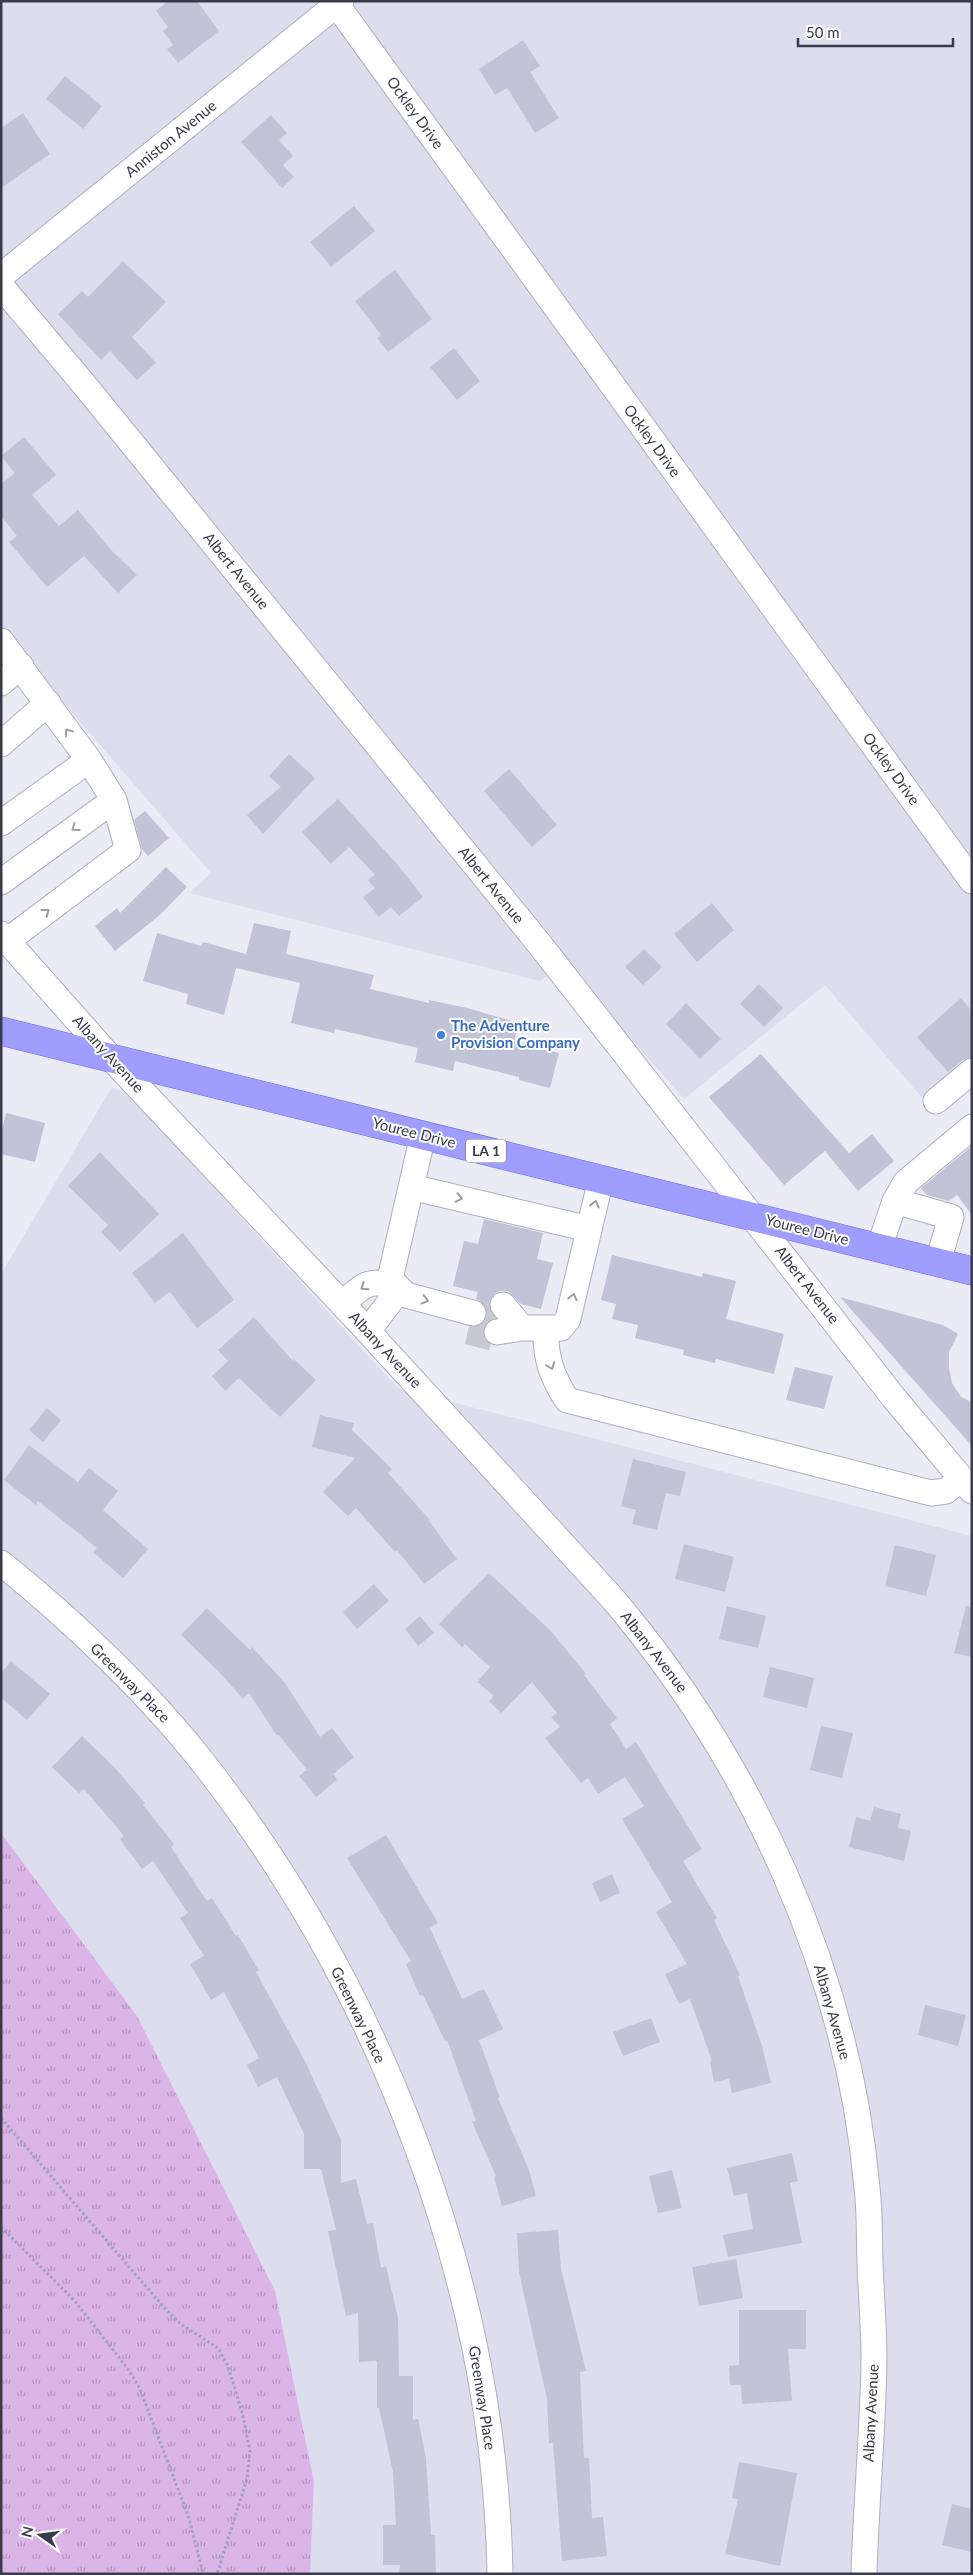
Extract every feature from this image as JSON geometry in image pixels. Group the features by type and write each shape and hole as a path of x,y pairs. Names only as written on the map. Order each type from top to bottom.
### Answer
{"main road":[{"name":"Youree Drive","path":"1,1031 972,1271"}],"street":[{"name":"Anniston Avenue","path":"1,276 337,2"},
{"name":"Ockley Drive","path":"337,2 972,881"},
{"name":"Albert Avenue","path":"1,286 101,405 536,940 894,1398 966,1485"},
{"path":"1,641 89,760 114,800 128,850 4,938"},
{"path":"1,683 21,666"},
{"path":"1,744 48,703"},
{"path":"1,823 89,760"},
{"path":"1,882 114,800"},
{"name":"Albany Avenue","path":"4,938 110,1057 368,1332 640,1631 691,1699 714,1735 752,1804 792,1893 836,2016 852,2084 867,2188 874,2360 864,2574"},
{"path":"936,1101 972,1071"},
{"path":"879,1248 895,1201 906,1182 972,1126"},
{"path":"368,1332 392,1299 390,1282 423,1135"},
{"path":"601,1179 568,1319 561,1328 510,1325 545,1352 558,1386 567,1400 931,1493 966,1485"},
{"path":"411,1187 589,1229"},
{"path":"895,1201 951,1217 938,1262"},
{"path":"342,1304 367,1283 374,1281 390,1282 406,1295 470,1316"},
{"name":"Greenway Place","path":"1,1563 57,1611 145,1695 201,1760 270,1857 342,1980 370,2036 409,2127 444,2228 465,2305 478,2365 493,2467 500,2574"}],"path":[{"path":"1,2118 167,2311 182,2325 218,2348 228,2366 243,2416 250,2451 247,2479 217,2574"},
{"path":"1,2227 74,2300 128,2369 140,2389 189,2518 203,2574"}],"shaded area":[{"path":"1,1 972,1 972,1062 924,1100 825,985 684,1099 566,965 540,981 189,893 211,873 1,631"},
{"path":"112,1087 128,1094 398,1388 972,1536 972,2574 310,2574 314,2482 137,2016 1,1833 1,1274"}],"green space":[{"path":"1,1833 137,2016 275,2291 314,2482 310,2574 1,2574"}],"building":[{"path":"168,1 197,1 219,31 178,63 167,49 173,45 163,31 168,27 156,11"},
{"path":"523,40 540,66 530,72 559,118 535,133 507,88 495,95 479,69"},
{"path":"65,76 102,106 83,129 46,99"},
{"path":"23,113 50,154 1,188 1,128"},
{"path":"271,115 287,133 279,140 293,156 283,165 294,177 282,188 241,142"},
{"path":"354,206 375,231 331,267 310,242"},
{"path":"123,261 166,302 132,337 156,363 137,380 110,351 101,360 58,314 82,291 88,297"},
{"path":"395,270 432,319 388,352 377,338 381,335 355,301"},
{"path":"454,348 480,381 457,400 430,367"},
{"path":"24,437 56,475 32,495 59,526 78,510 113,552 137,575 118,593 84,556 47,587 9,542 17,536 1,516 1,484 15,473 1,456"},
{"path":"289,754 315,778 263,834 247,815 281,787 269,776"},
{"path":"509,769 557,825 532,847 484,791"},
{"path":"338,799 397,864 423,897 399,916 391,907 379,917 363,897 375,888 368,880 375,875 349,847 331,864 302,832"},
{"path":"145,811 169,838 148,856 142,849 134,820"},
{"path":"166,867 187,887 161,914 115,951 95,926 117,908 120,913"},
{"path":"712,903 734,930 697,962 674,934"},
{"path":"254,923 291,931 286,954 374,975 370,989 429,1003 429,1000 467,1008 519,1023 514,1041 559,1053 550,1088 519,1080 519,1077 455,1061 453,1071 415,1062 418,1048 335,1029 334,1033 291,1023 300,983 236,968 224,1015 186,1004 188,994 143,981 157,933 201,946 203,942 246,954"},
{"path":"644,949 662,967 643,985 625,967"},
{"path":"759,984 783,1008 764,1027 740,1004"},
{"path":"961,998 972,1011 972,1057 963,1060 948,1072 917,1037"},
{"path":"686,1003 721,1039 700,1059 666,1024"},
{"path":"761,1054 849,1153 872,1134 894,1161 858,1191 825,1151 784,1185 709,1097"},
{"path":"6,1113 45,1123 35,1162 1,1154 1,1134"},
{"path":"972,1146 972,1215 957,1195 949,1201 927,1195 921,1188"},
{"path":"100,1152 159,1214 120,1252 101,1232 108,1225 68,1186"},
{"path":"484,1219 543,1233 537,1259 553,1263 541,1309 521,1304 508,1291 500,1291 494,1294 489,1307 495,1318 488,1321 484,1326 485,1340 467,1335 469,1327 483,1323 487,1316 483,1303 476,1299 478,1292 453,1286 464,1241 478,1244"},
{"path":"183,1233 234,1300 197,1328 170,1292 155,1303 132,1273"},
{"path":"612,1255 702,1277 703,1273 736,1281 726,1319 784,1334 774,1374 716,1359 715,1363 683,1355 684,1350 635,1338 638,1325 612,1319 616,1304 601,1300"},
{"path":"840,1297 943,1325 958,1334 949,1352 949,1368 952,1383 961,1397 972,1402 972,1446"},
{"path":"254,1317 293,1361 294,1359 316,1380 280,1417 239,1378 225,1391 212,1376 228,1361 218,1350"},
{"path":"795,1367 833,1376 824,1409 786,1400"},
{"path":"47,1408 61,1420 43,1442 29,1430"},
{"path":"320,1415 354,1423 352,1430 392,1469 388,1473 430,1520 457,1559 424,1584 397,1550 395,1552 356,1508 348,1516 323,1492 355,1458 312,1447"},
{"path":"29,1445 78,1482 89,1468 118,1491 103,1510 148,1549 123,1578 93,1552 97,1548 38,1501 36,1505 4,1480"},
{"path":"633,1459 686,1472 680,1496 666,1493 657,1530 632,1524 636,1510 621,1506"},
{"path":"684,1544 734,1557 725,1592 675,1579"},
{"path":"895,1545 936,1555 926,1596 885,1586"},
{"path":"489,1573 551,1631 586,1674 584,1675 617,1718 610,1724 626,1749 636,1742 702,1849 683,1861 717,1918 714,1920 740,1975 738,1976 762,2046 771,2083 732,2093 729,2079 714,2082 710,2062 712,2061 690,1999 679,2004 665,1974 687,1964 656,1912 672,1902 622,1819 644,1806 625,1777 598,1794 588,1778 581,1783 545,1738 560,1727 551,1717 557,1713 532,1682 501,1713 489,1701 494,1696 477,1682 490,1667 465,1644 462,1647 439,1624"},
{"path":"374,1584 389,1601 357,1629 343,1612"},
{"path":"727,1606 766,1616 758,1648 719,1639"},
{"path":"966,1606 972,1607 972,1657 954,1653"},
{"path":"207,1608 250,1650 252,1647 285,1683 320,1737 332,1728 354,1757 333,1774 337,1780 316,1797 299,1776 307,1770 279,1735 277,1736 249,1693 243,1699 222,1675 181,1635"},
{"path":"420,1616 434,1633 418,1646 405,1629"},
{"path":"11,1661 50,1694 27,1720 1,1698 1,1673"},
{"path":"770,1667 814,1678 807,1708 763,1697"},
{"path":"821,1726 853,1733 842,1778 810,1770"},
{"path":"82,1736 114,1767 145,1803 143,1805 174,1844 171,1847 207,1901 212,1898 236,1936 238,1935 259,1971 256,1972 305,2061 341,2140 341,2183 356,2179 367,2224 373,2223 381,2268 386,2266 398,2318 399,2376 413,2376 413,2420 418,2419 426,2458 431,2535 435,2535 436,2574 399,2574 400,2565 383,2565 383,2525 396,2525 393,2472 379,2408 377,2408 377,2361 359,2362 358,2313 346,2316 328,2231 336,2230 321,2169 304,2169 304,2134 277,2077 258,2087 247,2065 259,2058 224,1992 211,2000 190,1964 204,1956 180,1918 188,1913 153,1861 142,1869 120,1839 124,1836 84,1789 79,1793 52,1767"},
{"path":"874,1807 901,1814 898,1828 911,1831 904,1861 849,1847 856,1817 870,1821"},
{"path":"386,1835 438,1923 430,1928 462,1999 484,1989 503,2029 479,2040 500,2098 498,2098 529,2170 536,2196 502,2206 494,2177 496,2176 472,2122 476,2121 447,2040 445,2041 423,1995 420,1996 406,1964 411,1961 347,1858"},
{"path":"612,1874 620,1893 600,1902 592,1883"},
{"path":"925,2005 966,2015 958,2046 918,2035"},
{"path":"651,2018 660,2042 623,2056 613,2032"},
{"path":"792,2153 798,2181 790,2183 802,2243 728,2257 723,2235 753,2229 747,2193 734,2196 727,2168"},
{"path":"672,2170 682,2208 658,2213 649,2176"},
{"path":"558,2230 561,2269 586,2371 580,2372 584,2458 589,2458 592,2518 603,2517 607,2556 562,2561 553,2443 549,2443 547,2399 519,2272 517,2233"},
{"path":"736,2259 743,2298 699,2306 692,2267"},
{"path":"739,2310 806,2310 806,2349 788,2349 792,2401 742,2404 741,2385 730,2385 729,2366 739,2365"},
{"path":"739,2462 797,2473 780,2566 725,2554 738,2499 732,2498"},
{"path":"952,2504 972,2509 972,2552 942,2545"}],"tunnel":[{"path":"473,1313 500,1320"},
{"path":"468,1332 495,1339"}],"place":[{"name":"The Adventure Provision Company","path":"441,1035"}]}
